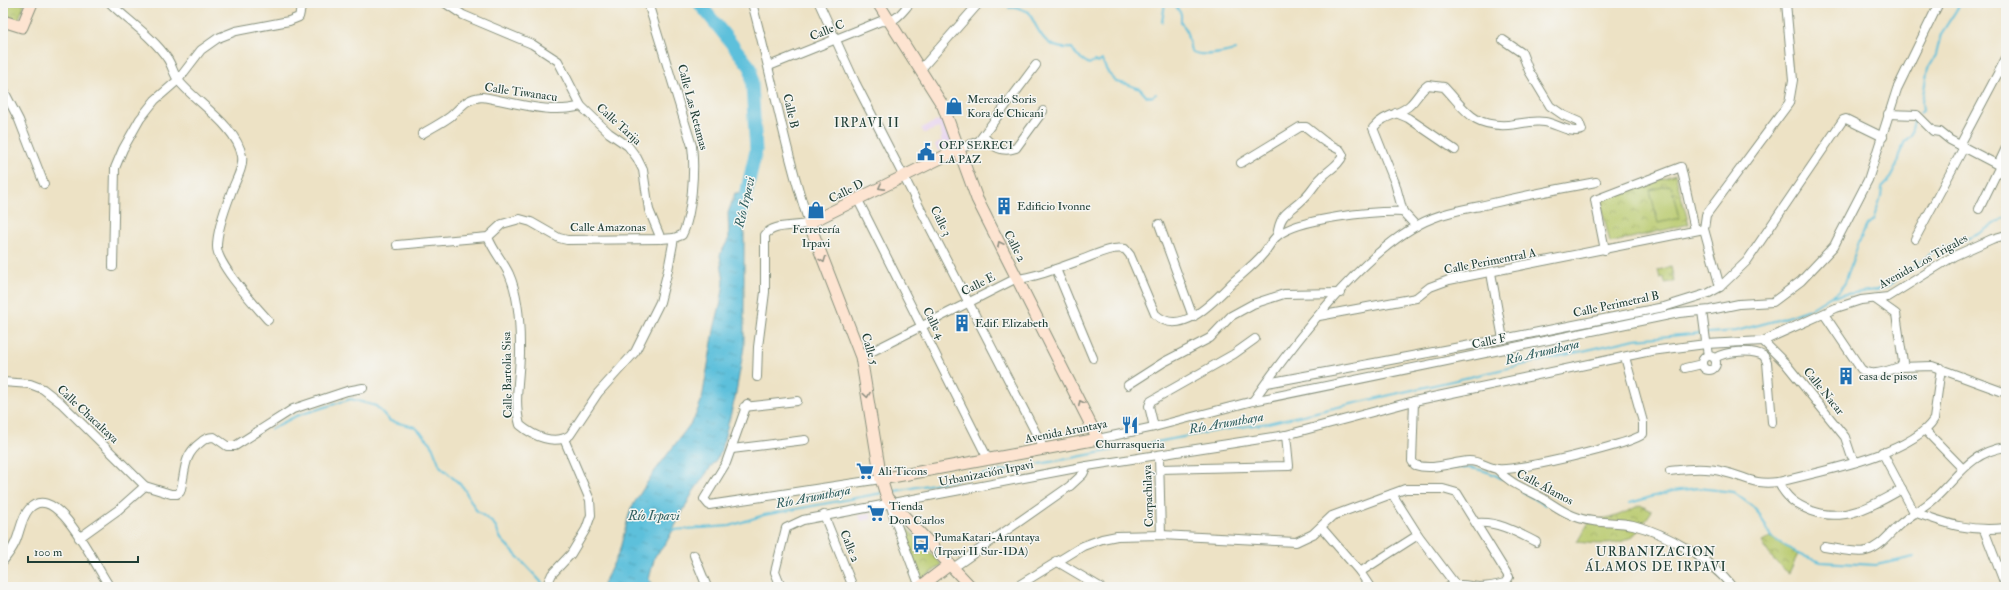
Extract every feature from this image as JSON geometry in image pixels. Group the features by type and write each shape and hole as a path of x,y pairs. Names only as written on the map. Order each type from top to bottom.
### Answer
{"main road":[{"path":"3,21 22,27 32,3"},
{"name":"Calle 2","path":"878,3 943,106 977,200 1098,439"},
{"name":"Calle D","path":"809,223 858,200 959,148"},
{"name":"Calle 5","path":"809,223 861,357 885,492"},
{"name":"Avenida Aruntaya","path":"885,492 988,459 1098,439"},
{"path":"885,492 953,569 971,587"},
{"path":"920,587 953,569"},
{"path":"953,569 960,587"}],"street":[{"path":"110,3 167,58 178,80 230,133 240,152 241,168 230,194 216,246 221,261 268,320"},
{"path":"113,267 115,168 123,149 140,119 155,100 178,80 201,50 218,38 236,31 299,17 302,3"},
{"name":"Calle Tarija","path":"445,3 464,15 532,44 558,61 564,70 581,106 609,133 628,146 637,158 643,170 649,210 661,239"},
{"name":"Calle Las Retamas","path":"648,3 684,115 694,160 686,227 682,235 674,238"},
{"name":"Calle B","path":"752,3 769,66 794,179 809,223"},
{"name":"Calle 3","path":"819,3 854,82 904,175 1041,443 1042,449"},
{"path":"890,22 895,19 910,3"},
{"path":"921,69 979,3"},
{"path":"1720,287 1704,229 1706,215 1709,208 1789,103 1793,80 1786,3"},
{"name":"Calle F","path":"1253,401 1679,313 1773,302 1801,281 1815,268 1834,246 1859,199 1873,167 1883,137 1888,114 1897,89 1939,3"},
{"name":"Calle C","path":"769,66 881,21 890,22"},
{"path":"1416,226 1403,212 1395,183 1373,128 1379,120 1410,105 1428,85 1434,84 1444,87 1469,116 1481,122 1508,125 1531,120 1547,122 1575,132 1582,130 1579,122 1563,115 1550,106 1529,71 1522,53 1503,40"},
{"path":"1916,239 2006,58"},
{"name":"Calle D","path":"959,148 980,141 1036,65"},
{"path":"3,89 19,120 44,184"},
{"name":"Calle Tiwanacu","path":"422,134 443,122 464,102 472,98 482,97 561,110 581,106"},
{"path":"983,136 993,146 1001,151 1016,148 1042,112"},
{"path":"1396,113 1408,118 1455,150"},
{"path":"1888,114 1917,115 1927,127 1940,132 1962,146 1998,165"},
{"name":"Calle Perimetral B","path":"1266,382 1503,339 1664,307 1697,298 1720,287 1747,261 1843,120 1846,119 1883,137"},
{"path":"1241,163 1300,127 1306,127 1326,142 1340,150 1343,155 1342,159 1322,177 1304,199 1286,212 1279,222 1277,236"},
{"path":"1979,209 1999,168 1998,165 2006,148"},
{"path":"1605,250 1595,200 1681,167 1695,230"},
{"path":"1253,401 1266,382 1319,316 1379,251 1416,226 1434,218 1465,210 1596,182"},
{"name":"Calle 4","path":"858,200 988,459"},
{"path":"1159,224 1193,317 1210,304 1264,254 1277,236 1305,222 1385,212 1403,212"},
{"name":"Calle Amazonas","path":"488,237 502,224 520,219 531,222 567,240 674,238"},
{"name":"Calle D","path":"757,376 758,347 765,292 765,235 769,230 775,228 800,227 809,223"},
{"name":"Calle Perimentral A","path":"1319,316 1416,298 1430,287 1448,280 1491,273 1704,229"},
{"name":"Avenida Los Trigales","path":"1763,341 1836,308 1854,302 1894,294 1954,256 1992,239 2006,235"},
{"path":"398,245 488,237"},
{"name":"Calle Bartolia Sisa","path":"488,237 493,250 509,274 513,286 520,346 517,409 520,425 543,437 555,440 564,439"},
{"path":"546,587 552,574 572,554 586,529 591,515 590,500 564,439 570,435 598,392 635,352 660,302 674,238"},
{"name":"Calle E","path":"861,357 1013,280 1056,269 1113,249 1125,249 1130,255 1149,303 1155,314 1161,319 1181,321 1193,317"},
{"path":"1056,269 1092,358"},
{"path":"1491,273 1503,339"},
{"path":"1128,385 1164,362 1210,338 1231,316 1253,304 1284,294 1340,293"},
{"path":"1875,299 1896,314 1902,362 1900,367"},
{"path":"1702,311 1706,342 1711,357 1716,362 1714,368 1707,369 1702,364"},
{"path":"1824,314 1861,369 1866,373 1871,374 1916,365 1941,368 2006,393"},
{"path":"1154,427 1150,406 1151,401 1234,354 1255,339"},
{"name":"Urbanización Irpavi","path":"885,492 1159,456 1286,435 1414,401 1651,351 1706,342 1763,341"},
{"name":"Calle Nacar","path":"1763,341 1786,364 1846,437 1851,455 1856,462"},
{"path":"1702,364 1705,358 1720,355 1758,353 1764,356 1767,362 1772,422"},
{"path":"1414,401 1412,461 1415,465 1438,466 1475,461 1498,470 1567,457 1640,436 1644,429 1643,422 1625,357"},
{"path":"1685,368 1702,364"},
{"path":"1670,471 1709,469 1725,472 1758,484 1778,482 1856,462 1907,441 1925,430 1934,419 1941,368"},
{"name":"Calle Chacaltaya","path":"3,382 30,384 43,389 61,403 145,486"},
{"path":"79,538 118,510 145,486 162,492 176,494 182,486 187,458 195,446 206,438 214,437 227,446 235,446 292,409 347,391 363,388"},
{"path":"797,401 745,405 732,449 726,463 704,499 709,505 885,492"},
{"name":"Avenida Aruntaya","path":"1098,439 1154,427 1253,401"},
{"path":"1925,430 1962,468"},
{"path":"1160,469 1289,466 1286,435"},
{"path":"732,449 805,440"},
{"path":"1824,547 1865,552 1870,550 1882,542 1914,512 1933,500 1962,468 1988,451 2006,447"},
{"path":"1882,452 1914,512 1956,527 1984,530 2006,528"},
{"name":"Corpachilaya","path":"1159,456 1161,535"},
{"path":"953,569 1070,486 1083,474 1087,466"},
{"name":"Calle Álamos","path":"1498,470 1507,480 1566,513 1592,521 1636,526 1677,544 1711,565 1732,587"},
{"path":"1778,482 1787,497 1794,502 1815,512 1832,516 1841,515 1864,508 1902,489"},
{"path":"1016,587 1056,561 1083,546 1102,539 1117,536 1161,535 1296,542 1313,534 1332,516 1405,489 1443,489 1457,493 1477,522 1509,577 1505,583 1480,587 1452,586 1392,494"},
{"path":"781,587 775,572 786,528 803,520 824,515 885,492"},
{"path":"885,492 920,587"},
{"path":"3,561 15,544 27,511 38,503 52,505 61,512 110,587"},
{"name":"Calle 2","path":"824,515 853,587"},
{"path":"1477,522 1490,523 1506,528 1536,542"},
{"path":"1320,527 1360,572 1370,587"},
{"path":"1984,530 2006,587"},
{"path":"1360,572 1418,535"},
{"path":"694,555 707,587"},
{"path":"1056,561 1100,587"}],"shaded area":[{"path":"942,119 953,142 951,145 938,151 935,145 942,141 940,139 942,137 939,128 924,133 921,128"},
{"path":"870,513 872,519 861,521 859,515"}],"green space":[{"path":"3,3 25,3 18,21 3,15"},
{"path":"1675,174 1689,224 1610,243 1600,200"},
{"path":"1671,185 1679,218 1658,223 1650,190"},
{"path":"1671,267 1674,281 1665,283 1664,277 1660,278 1658,270"},
{"path":"1640,505 1652,511 1639,530 1631,537 1624,541 1609,544 1577,542 1589,522 1616,516"},
{"path":"899,522 902,523 941,564 941,566 921,579"},
{"path":"1771,537 1798,554 1789,573 1773,559 1762,542"}],"water":[{"name":"Río Irpavi","path":"735,193 751,196 744,230 744,347 735,398 720,454 693,492 665,545 655,556 649,579 652,587 602,587 619,552 631,508 652,475 694,419 702,399 724,282 720,255 729,238 728,213"}],"waterway":[{"name":"Río Irpavi","path":"699,3 751,68 756,151 742,211"},
{"path":"1162,22 1165,3"},
{"path":"1174,3 1181,14 1181,23 1186,29 1191,51 1207,55 1235,50"},
{"path":"1920,113 1923,111 1922,101 1928,68 1936,55 1941,34 1961,3"},
{"path":"1009,8 1016,7 1029,12 1044,39 1056,47 1072,48 1077,56 1089,64 1094,61 1098,63 1102,60 1107,71 1116,82 1140,89 1147,97 1151,97 1156,94"},
{"path":"1708,333 1736,331 1778,320 1812,308 1839,291 1845,283 1859,242 1867,225 1873,220 1881,197 1882,188 1888,182 1897,165 1899,155 1905,141 1910,136 1915,118"},
{"path":"1832,296 1876,290 1889,286 1933,252 1979,234 2006,217"},
{"name":"Río Arumthaya","path":"890,492 1215,431 1268,423 1635,339 1703,333"},
{"path":"271,429 296,416 351,399 376,406 390,421 415,427 431,443 440,466 463,487 476,510 494,524 501,539 544,585"},
{"path":"1447,468 1482,470 1502,479"},
{"path":"1630,503 1672,491 1699,488 1733,492 1752,506 1760,515 1771,537 1798,554 1821,562 1876,565 1914,557"},
{"path":"1523,492 1545,505"},
{"name":"Río Arumthaya","path":"672,530 730,526 764,515 882,493"}],"place":[{"name":"Mercado Soris Kora de Chicani","path":"954,106"},
{"name":"OEP SERECI LA PAZ","path":"926,152"},
{"name":"Edificio Ivonne","path":"1004,206"},
{"name":"Ferretería Irpavi","path":"816,210"},
{"name":"Edif. Elizabeth","path":"962,323"},
{"name":"casa de pisos","path":"1846,376"},
{"name":"Churrasqueria","path":"1130,425"},
{"name":"Ali Ticons","path":"865,471"},
{"name":"Tienda Don Carlos","path":"876,513"},
{"name":"PumaKatari-Aruntaya (Irpavi II Sur-IDA)","path":"921,544"}],"district":[{"name":"IRPAVI II","path":"867,122"},
{"name":"URBANIZACION ÁLAMOS DE IRPAVI","path":"1656,558"}]}
